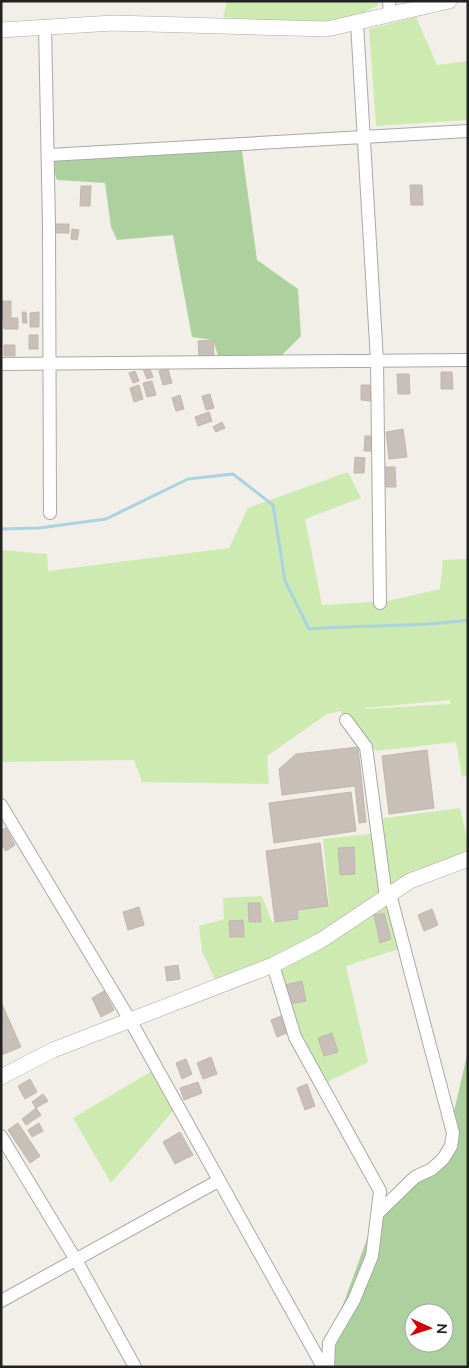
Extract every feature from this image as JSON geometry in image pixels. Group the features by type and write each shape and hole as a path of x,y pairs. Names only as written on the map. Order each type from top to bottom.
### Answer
{"street":[{"path":"1,30 114,23 184,23 327,29 357,23 390,8 449,1"},
{"path":"357,23 377,360 380,603"},
{"path":"45,26 49,154 50,513"},
{"path":"49,154 468,131"},
{"path":"1,364 468,360"},
{"path":"346,720 366,746 388,896 453,1133 451,1146 443,1159 432,1170 414,1177 378,1213"},
{"path":"1,805 130,1020 323,1367"},
{"path":"1,1077 52,1050 273,965 320,941 410,881 468,859"},
{"path":"273,965 295,1037 380,1191 372,1256 354,1300 329,1343 328,1367"},
{"path":"1,1136 76,1260 135,1367"},
{"path":"1,1301 218,1181"}],"green space":[{"path":"227,1 377,1 379,5 336,27 223,17"},
{"path":"416,17 437,65 468,61 468,120 376,126 369,29"},
{"path":"241,144 257,260 298,289 301,336 276,361 220,362 213,340 192,337 173,235 117,240 111,227 105,183 57,180 49,155"},
{"path":"348,472 361,498 305,519 322,605 388,601 440,589 443,560 468,559 468,775 462,777 456,742 376,751 340,711 327,714 267,756 269,784 142,782 134,760 1,762 1,550 47,554 48,571 229,548 248,508","holes":["450,700 450,704 366,709"]},
{"path":"460,808 468,842 468,859 390,894 378,819"},
{"path":"377,833 386,897 408,946 346,966 368,1062 321,1085 295,1037 274,969 218,986 202,951 199,926 224,919 223,898 262,896 272,922 298,919 297,910 329,905 323,839"},
{"path":"468,1051 468,1367 326,1367 329,1343 379,1206 443,1159"},
{"path":"152,1071 173,1111 111,1183 73,1118"}],"building":[{"path":"410,185 422,185 423,205 411,205"},
{"path":"81,186 91,186 90,206 80,206"},
{"path":"55,224 69,224 69,233 55,233"},
{"path":"72,229 79,230 77,240 71,239"},
{"path":"1,301 11,301 11,318 18,318 18,329 4,329"},
{"path":"22,312 26,312 27,323 23,323"},
{"path":"39,312 39,327 30,327 30,313"},
{"path":"29,335 38,335 38,349 29,349"},
{"path":"213,340 214,355 199,356 198,341"},
{"path":"4,345 15,345 15,356 4,356"},
{"path":"149,367 153,377 147,379 143,369"},
{"path":"168,369 172,383 163,385 159,371"},
{"path":"135,371 139,381 133,383 129,373"},
{"path":"441,372 452,372 453,389 441,389"},
{"path":"397,374 409,374 410,394 398,394"},
{"path":"152,381 156,395 147,397 143,383"},
{"path":"139,385 143,399 134,402 130,388"},
{"path":"361,385 371,385 371,401 361,400"},
{"path":"210,394 214,408 206,410 202,396"},
{"path":"180,395 184,409 176,411 172,398"},
{"path":"209,412 212,421 198,426 195,417"},
{"path":"222,422 225,428 216,432 213,427"},
{"path":"403,429 407,457 389,459 386,432"},
{"path":"365,436 375,436 374,451 364,451"},
{"path":"355,457 365,458 364,473 354,473"},
{"path":"383,467 395,467 396,487 384,487"},
{"path":"358,747 366,822 359,823 355,786 282,795 279,769 296,754"},
{"path":"427,750 434,808 389,814 382,756"},
{"path":"351,792 356,831 274,843 269,803"},
{"path":"6,828 15,845 6,851 3,847 1,848 1,830"},
{"path":"320,843 328,906 297,910 298,919 275,922 266,851"},
{"path":"354,847 355,874 340,875 338,848"},
{"path":"248,903 260,903 261,922 249,922"},
{"path":"139,907 144,925 128,930 123,912"},
{"path":"432,909 438,925 424,931 418,915"},
{"path":"384,913 391,939 380,943 374,915"},
{"path":"243,920 244,937 230,937 229,921"},
{"path":"178,965 180,979 167,981 165,967"},
{"path":"302,981 306,1001 289,1004 285,985"},
{"path":"104,991 114,1010 101,1017 92,998"},
{"path":"1,1002 21,1047 1,1055"},
{"path":"281,1016 287,1033 277,1037 271,1020"},
{"path":"332,1033 338,1052 324,1056 318,1038"},
{"path":"211,1057 217,1074 203,1079 197,1063"},
{"path":"186,1059 192,1074 182,1079 176,1063"},
{"path":"30,1079 37,1092 25,1099 18,1086"},
{"path":"198,1082 202,1093 184,1100 180,1088"},
{"path":"307,1084 315,1106 305,1110 297,1088"},
{"path":"43,1094 48,1101 36,1108 32,1102"},
{"path":"36,1108 41,1115 26,1125 22,1119"},
{"path":"18,1123 40,1156 30,1163 8,1130"},
{"path":"39,1123 43,1131 32,1137 28,1130"},
{"path":"180,1132 193,1155 175,1164 163,1142"}],"waterway":[{"path":"1,529 39,528 106,519 188,479 233,474 273,505 285,581 309,629 428,624 468,620"}]}
